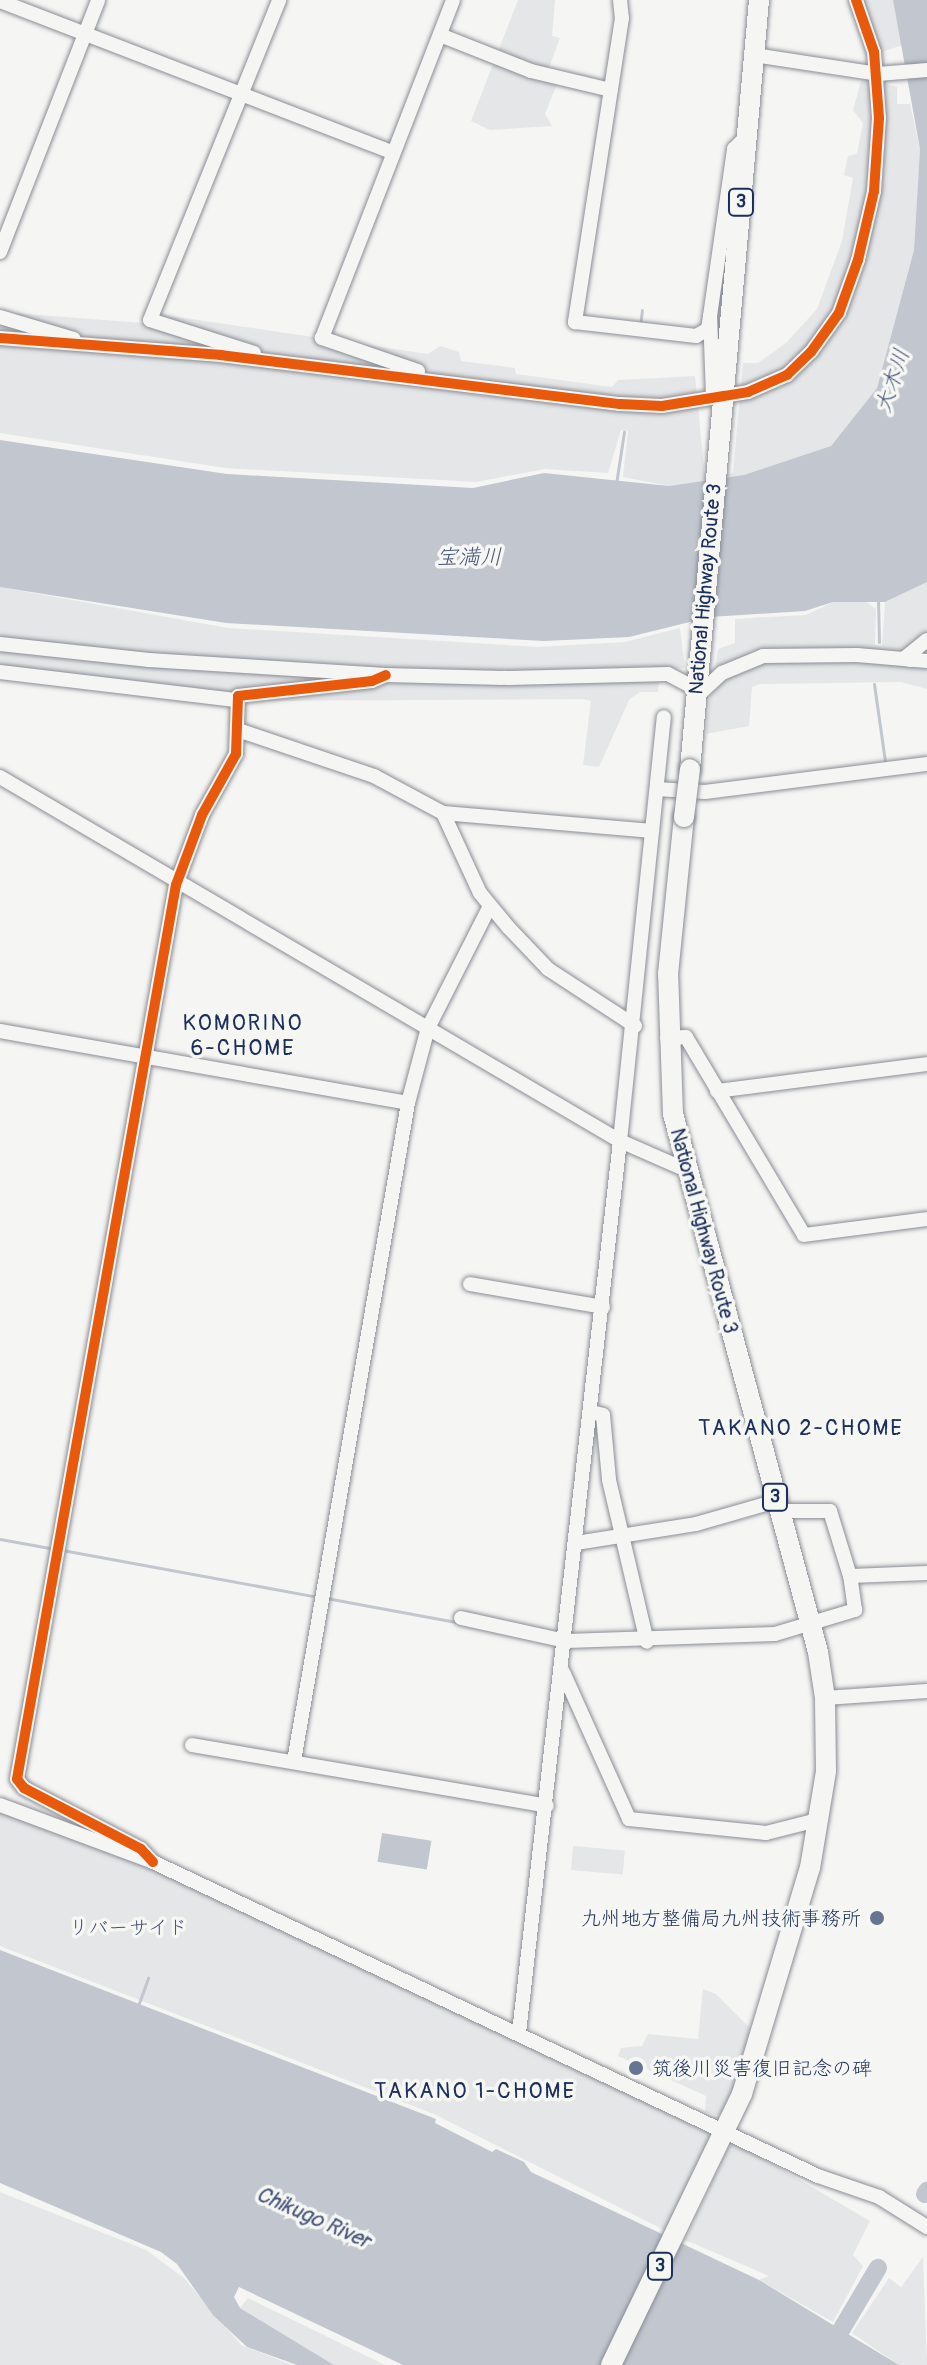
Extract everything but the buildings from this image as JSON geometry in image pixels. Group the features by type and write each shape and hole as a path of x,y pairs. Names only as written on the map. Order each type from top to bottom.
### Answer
{"highway":[{"name":"National Highway Route 3","path":"611,2365 726,2129 772,2004 821,1819 825,1698 810,1624 684,1169 673,1114 667,1038 668,974 690,769 720,399 759,0"}],"street":[{"path":"0,252 98,0"},
{"path":"275,362 150,320 279,0"},
{"path":"432,380 322,338 453,0"},
{"path":"620,0 611,90 575,322 696,336 708,329 734,149 747,136"},
{"path":"0,338 275,362 647,406 720,399 787,375 839,313 870,217 884,74 856,0"},
{"path":"0,1 393,153"},
{"path":"440,35 531,71 611,90"},
{"path":"754,55 884,74 927,70"},
{"path":"710,316 720,399"},
{"path":"0,317 102,347"},
{"path":"906,657 927,640"},
{"path":"0,644 163,661 386,675 509,678 668,674 695,693 722,673 763,656 906,657 927,661"},
{"path":"906,657 927,669"},
{"path":"0,672 235,700 386,675"},
{"path":"153,1862 141,1849 24,1788 17,1779 176,885 202,815 236,754 238,730 235,700"},
{"path":"519,2033 635,1026 664,717"},
{"path":"238,730 374,776 443,813 652,831"},
{"path":"657,789 705,792 927,764"},
{"path":"0,777 176,885 620,1141 684,1169"},
{"path":"443,813 490,906 548,969 635,1026"},
{"path":"294,1761 408,1103 428,1028 490,906"},
{"path":"0,1031 408,1103"},
{"path":"667,1038 686,1037 804,1235 927,1219"},
{"path":"717,1091 927,1064"},
{"path":"470,1284 603,1307"},
{"path":"591,1412 603,1415 620,1537 647,1642"},
{"path":"461,1618 566,1641 647,1642 775,1634 855,1610 850,1576 830,1511 777,1506 696,1524 576,1543"},
{"path":"850,1576 927,1573"},
{"path":"563,1671 629,1819 766,1833 821,1819"},
{"path":"825,1698 927,1691"},
{"path":"192,1745 547,1806"},
{"path":"0,1805 153,1862 726,2129 818,2176 879,2197 927,2227"}],"green space":[{"path":"518,0 555,0 552,36 560,38 547,73 557,84 545,114 552,126 490,130 471,121"},
{"path":"862,0 893,0 903,45 881,52"},
{"path":"862,78 897,87 897,104 910,104 920,149 914,250 877,388 831,446 744,475 669,486 623,477 628,431 621,430 608,473 545,469 476,482 225,468 0,433 0,312 143,323 157,314 428,354 440,346 459,352 461,361 515,368 516,374 612,387 618,380 695,376 705,478 733,473 743,363 758,363 786,343 817,309 842,241 853,178 844,175 848,156 857,154 863,123 853,110"},
{"path":"927,582 927,689 901,682 760,684 752,687 749,726 706,734 710,696 726,678 716,664 718,649 735,643 735,619 806,615 833,602 866,602 876,609 875,645 882,645 885,602"},
{"path":"0,587 228,628 538,647 625,642 680,628 685,668 660,669 658,692 640,692 629,700 599,767 583,765 591,701 583,699 240,701 0,668"},
{"name":"リバーサイド","path":"0,1811 150,1867 705,2128 712,2141 668,2232 434,2114 0,1946"},
{"path":"573,1846 625,1851 623,1874 571,1870"},
{"path":"703,1989 716,1994 750,2028 736,2086 723,2113 717,2115 705,2112 706,2096 618,2056 621,2048 642,2046 648,2034 698,2039"},
{"path":"735,2142 870,2221 853,2255 863,2266 833,2322 759,2280 769,2276 685,2240 728,2148"},
{"path":"0,2192 146,2250 184,2278 241,2345 292,2365 0,2365"},
{"path":"923,2257 927,2365 899,2365 852,2333 889,2278 901,2287"},
{"path":"248,2298 385,2365 334,2365 240,2308"}],"water":[{"path":"893,0 927,0 927,582 885,602 833,602 805,611 710,617 629,637 544,641 226,623 0,587 0,440 227,474 473,488 544,473 669,486 744,475 831,446 877,388 914,250 920,149"},
{"path":"382,1833 431,1841 427,1869 377,1862"},
{"name":"Chikugo River","path":"0,1950 436,2119 435,2123 492,2152 496,2149 524,2162 531,2172 759,2280 899,2365 403,2365 239,2287 234,2297 240,2308 334,2365 297,2365 247,2347 213,2315 177,2264 161,2252 0,2183"}],"waterway":[{"path":"640,326 642,310"},
{"path":"616,484 624,432"},
{"path":"878,599 879,642"},
{"path":"874,684 885,761"},
{"path":"0,1539 55,1549"},
{"path":"62,1550 319,1597"},
{"path":"326,1598 456,1622"},
{"path":"139,2003 148,1978"},
{"path":"828,2365 831,2347 878,2268"}],"cycle path":[{"path":"0,338 220,355 620,404 662,406 748,392 787,375 811,352 839,313 858,260 874,191 879,118 874,52 856,0"},
{"path":"153,1862 141,1849 24,1788 17,1779 176,885 202,815 236,754 238,696 372,681 386,675"}],"place":[{"name":"九州地方整備局九州技術事務所","path":"877,1918"},
{"name":"筑後川災害復旧記念の碑","path":"636,2068"}],"district":[{"name":"KOMORINO 6-CHOME","path":"243,1036"},
{"name":"TAKANO 2-CHOME","path":"801,1429"},
{"name":"TAKANO 1-CHOME","path":"475,2092"}],"water label":[{"name":"大木川","path":"893,381"},
{"name":"宝満川","path":"469,558"}]}
